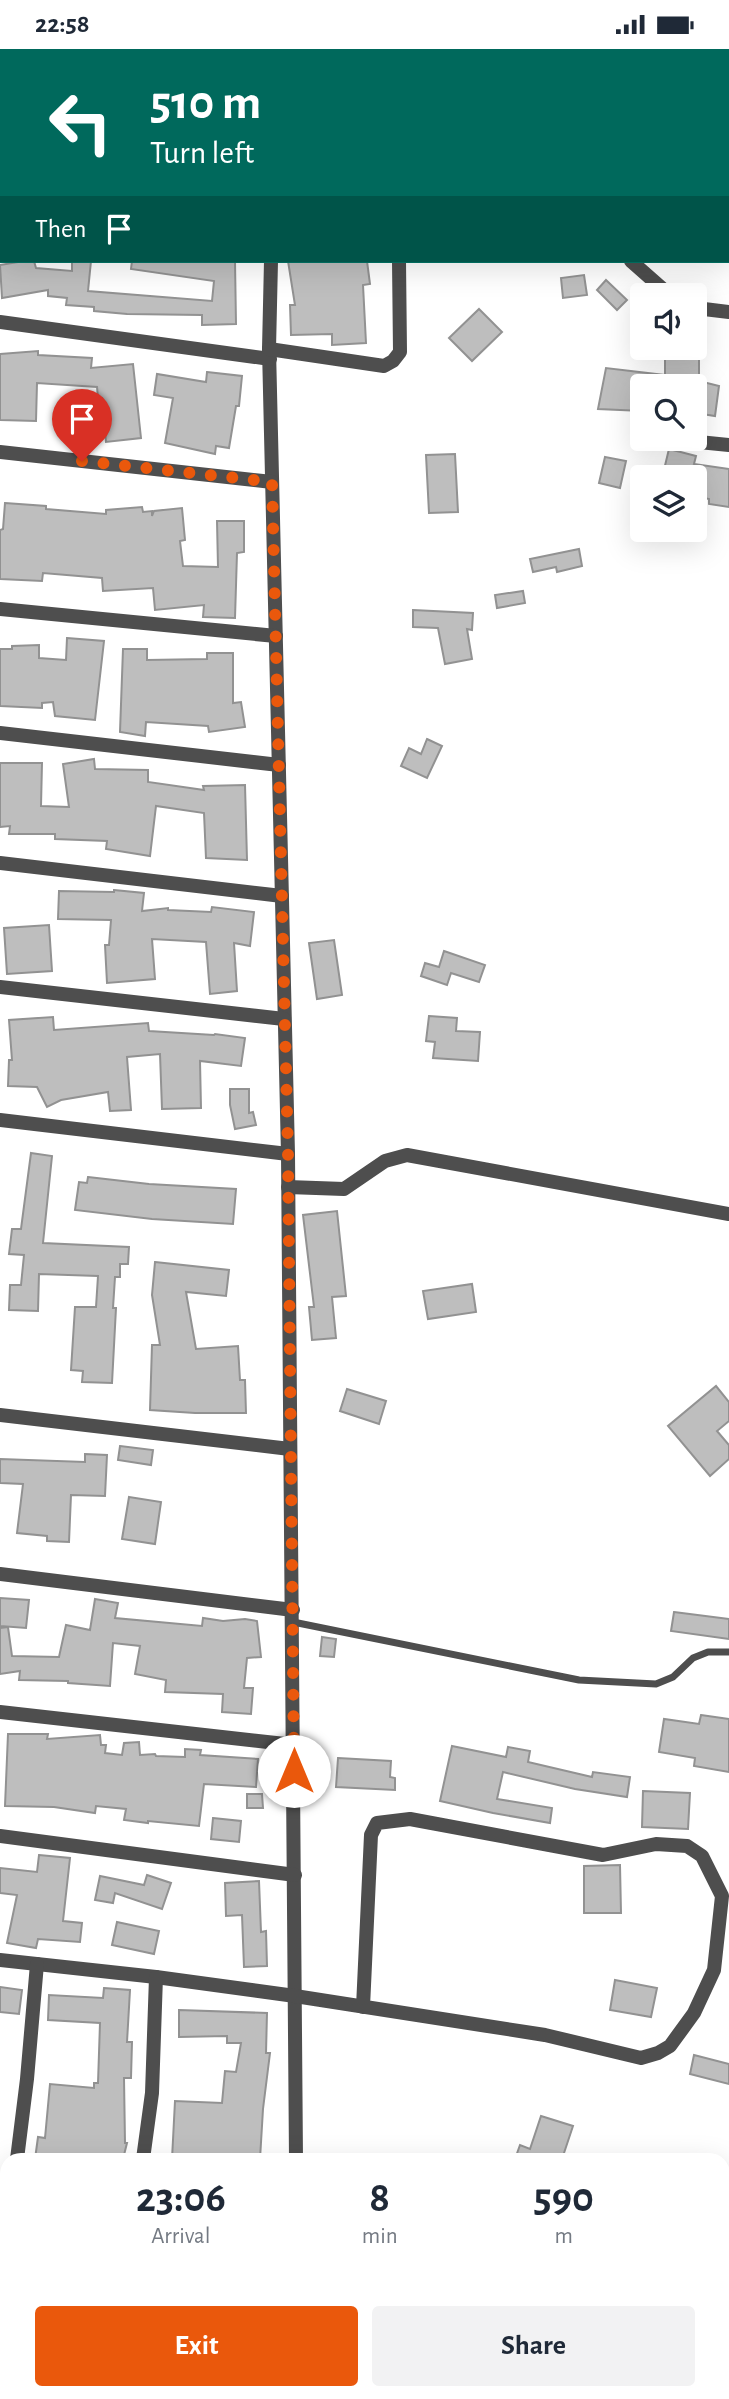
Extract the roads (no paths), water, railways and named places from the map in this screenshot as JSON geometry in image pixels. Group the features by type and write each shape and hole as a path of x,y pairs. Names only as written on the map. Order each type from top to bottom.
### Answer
{"street":[{"path":"271,263 269,354 288,1154 296,2153"},
{"path":"0,322 384,366 393,361 400,352 399,263"},
{"path":"633,263 657,283"},
{"path":"707,309 729,312"},
{"path":"707,443 729,445"},
{"path":"0,452 272,482"},
{"path":"0,609 276,636"},
{"path":"0,733 279,765"},
{"path":"0,863 282,896"},
{"path":"0,987 284,1019"},
{"path":"0,1120 288,1154"},
{"path":"288,1187 344,1188 385,1161 407,1155 729,1214"},
{"path":"0,1415 290,1448"},
{"path":"0,1574 293,1616"},
{"path":"0,1712 294,1745"},
{"path":"0,1960 295,1996 363,2007 545,2035 641,2058 670,2046 694,2013 714,1970 722,1896 702,1856 687,1846 656,1844 603,1854 411,1819 377,1823 371,1835 363,2007"},
{"path":"0,1836 295,1875"},
{"path":"18,2153 37,1964"},
{"path":"144,2153 152,2093 156,1977"}],"lane":[{"path":"293,1616 579,1680 656,1684 673,1677 693,1658 708,1652 729,1652"}]}
